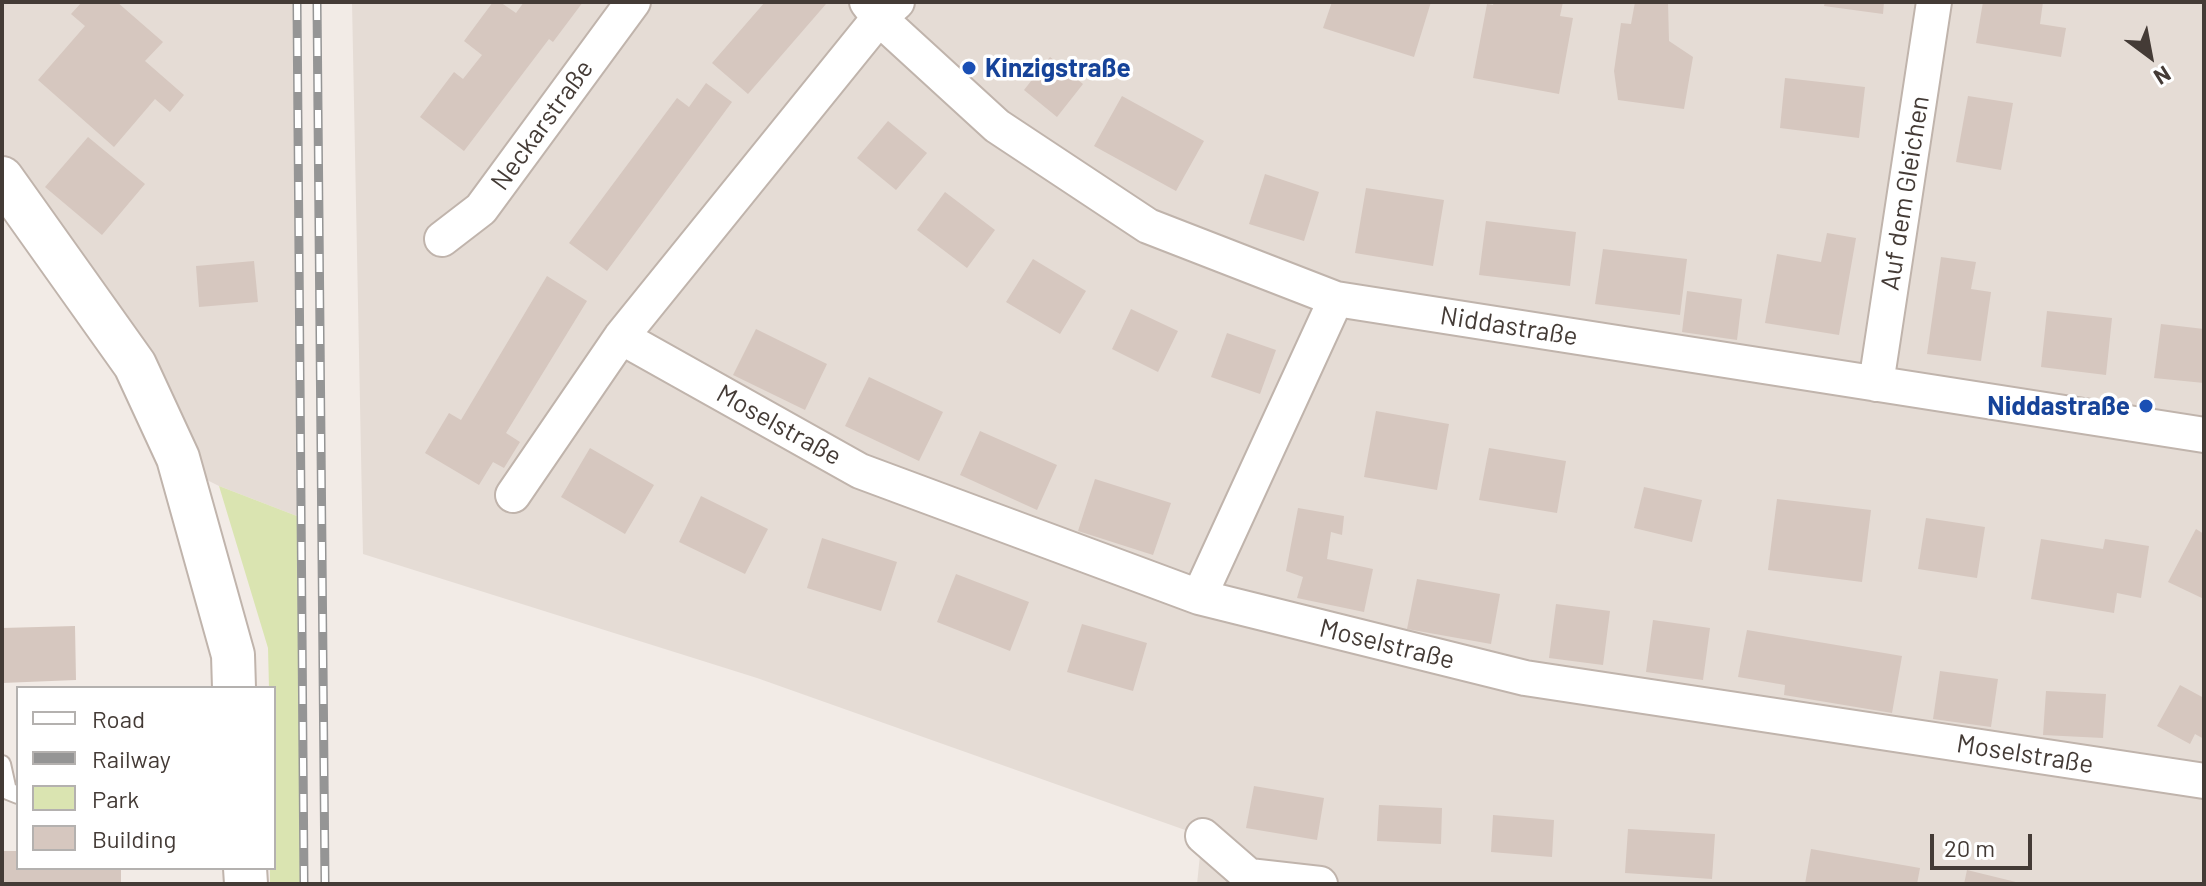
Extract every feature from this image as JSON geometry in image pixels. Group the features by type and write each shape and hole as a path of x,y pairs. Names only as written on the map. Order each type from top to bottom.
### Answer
{"street":[{"name":"Neckarstraße","path":"442,239 481,209 633,2"},
{"name":"Auf dem Gleichen","path":"1876,384 1934,2"},
{"name":"Niddastraße","path":"881,7 997,126 1148,226 1336,299 2204,435"},
{"path":"513,495 621,337 881,7"},
{"path":"2,178 135,365 178,458 233,655 234,686"},
{"path":"1199,597 1336,299"},
{"name":"Moselstraße","path":"621,337 860,471 1199,597 1525,678 2204,781"},
{"path":"1203,836 1249,876 1320,884"}],"lane":[{"path":"2,764 8,791 16,794"}],"shaded area":[{"path":"2,2 294,2 302,518 189,471 2,201"},
{"path":"352,2 2204,2 2204,884 1197,884 1202,836 757,678 363,554"}],"green space":[{"path":"219,486 302,518 302,884 270,884 270,870 276,870 276,686 269,686 268,648"}],"building":[{"path":"82,2 117,2 163,42 145,61 184,95 170,112 155,99 114,147 38,80 85,26 71,14"},
{"path":"493,2 500,2 516,13 524,2 583,2 553,42 549,39 464,151 420,117 454,72 463,79 482,55 464,41"},
{"path":"765,2 826,4 748,94 712,63"},
{"path":"1332,2 1431,2 1414,57 1323,28"},
{"path":"1494,2 1563,2 1560,16 1573,18 1559,94 1473,78 1487,4 1493,5"},
{"path":"1635,2 1668,2 1669,41 1693,57 1684,109 1618,100 1614,71 1621,23 1631,24"},
{"path":"1825,2 1884,2 1883,14 1824,6"},
{"path":"1983,2 2043,2 2040,24 2066,28 2061,57 1976,43"},
{"path":"1050,57 1083,84 1057,117 1024,90"},
{"path":"1785,78 1865,87 1859,138 1780,128"},
{"path":"706,83 732,102 607,271 569,243 677,98 689,107"},
{"path":"1122,96 1204,141 1176,191 1094,146"},
{"path":"1968,96 2013,103 2001,170 1956,162"},
{"path":"888,121 927,153 896,190 857,158"},
{"path":"88,137 145,184 102,235 45,187"},
{"path":"1265,174 1319,192 1304,241 1249,224"},
{"path":"1366,188 1444,200 1433,266 1355,253"},
{"path":"945,192 995,230 967,268 917,230"},
{"path":"1486,221 1576,232 1570,286 1479,275"},
{"path":"1827,233 1856,238 1839,335 1765,323 1777,254 1821,262"},
{"path":"1603,249 1687,259 1680,315 1595,304"},
{"path":"1941,257 1976,262 1971,289 1991,292 1981,361 1927,354"},
{"path":"1033,259 1086,291 1060,334 1006,302"},
{"path":"254,261 258,302 199,307 196,266"},
{"path":"547,276 587,301 506,433 520,442 504,468 493,462 479,485 425,453 449,413 461,420"},
{"path":"1687,291 1742,299 1737,340 1682,332"},
{"path":"1131,309 1178,331 1158,372 1112,349"},
{"path":"2047,311 2112,318 2106,375 2041,367"},
{"path":"2161,324 2204,329 2204,383 2154,378"},
{"path":"756,329 827,364 805,410 733,375"},
{"path":"1227,333 1276,350 1260,394 1211,377"},
{"path":"869,377 943,412 919,461 845,426"},
{"path":"1376,411 1449,424 1437,490 1364,477"},
{"path":"980,431 1057,465 1037,510 960,475"},
{"path":"590,448 654,485 625,534 561,497"},
{"path":"1489,448 1566,461 1557,513 1479,500"},
{"path":"1095,479 1171,503 1153,555 1078,531"},
{"path":"1644,487 1702,500 1692,542 1634,528"},
{"path":"701,496 768,529 745,574 679,542"},
{"path":"1777,499 1871,510 1862,582 1768,570"},
{"path":"1298,508 1344,516 1342,535 1331,532 1327,559 1373,569 1364,612 1297,598 1303,577 1286,571"},
{"path":"1926,518 1985,527 1977,578 1918,569"},
{"path":"2196,529 2204,534 2204,599 2168,582"},
{"path":"822,538 897,562 881,611 807,588"},
{"path":"2041,539 2103,549 2105,539 2149,546 2141,598 2117,593 2114,613 2031,599"},
{"path":"956,574 1029,602 1010,651 937,622"},
{"path":"1417,579 1500,594 1491,644 1407,629"},
{"path":"1556,604 1610,611 1603,665 1549,658"},
{"path":"1653,620 1710,628 1703,680 1646,672"},
{"path":"1082,624 1147,643 1133,691 1067,672"},
{"path":"75,626 76,680 2,683 2,628"},
{"path":"1747,630 1902,656 1892,713 1784,695 1785,685 1738,677"},
{"path":"1940,671 1998,679 1991,727 1933,719"},
{"path":"2180,685 2204,698 2204,739 2195,734 2190,744 2157,726"},
{"path":"2046,691 2106,694 2103,738 2043,735"},
{"path":"1254,786 1324,798 1317,840 1246,828"},
{"path":"1379,805 1442,808 1441,844 1377,841"},
{"path":"1493,815 1554,820 1552,857 1491,852"},
{"path":"1628,829 1715,834 1712,879 1625,873"},
{"path":"1811,849 1920,868 1917,884 1805,884"},
{"path":"2,851 16,851 16,870 121,870 121,884 2,884"},
{"path":"1967,870 2020,883 2020,884 1964,884"}],"railway":[{"path":"297,2 304,884"},
{"path":"317,2 325,884"}],"place":[{"name":"Kinzigstraße","path":"969,68"},
{"name":"Niddastraße","path":"2146,406"}]}
